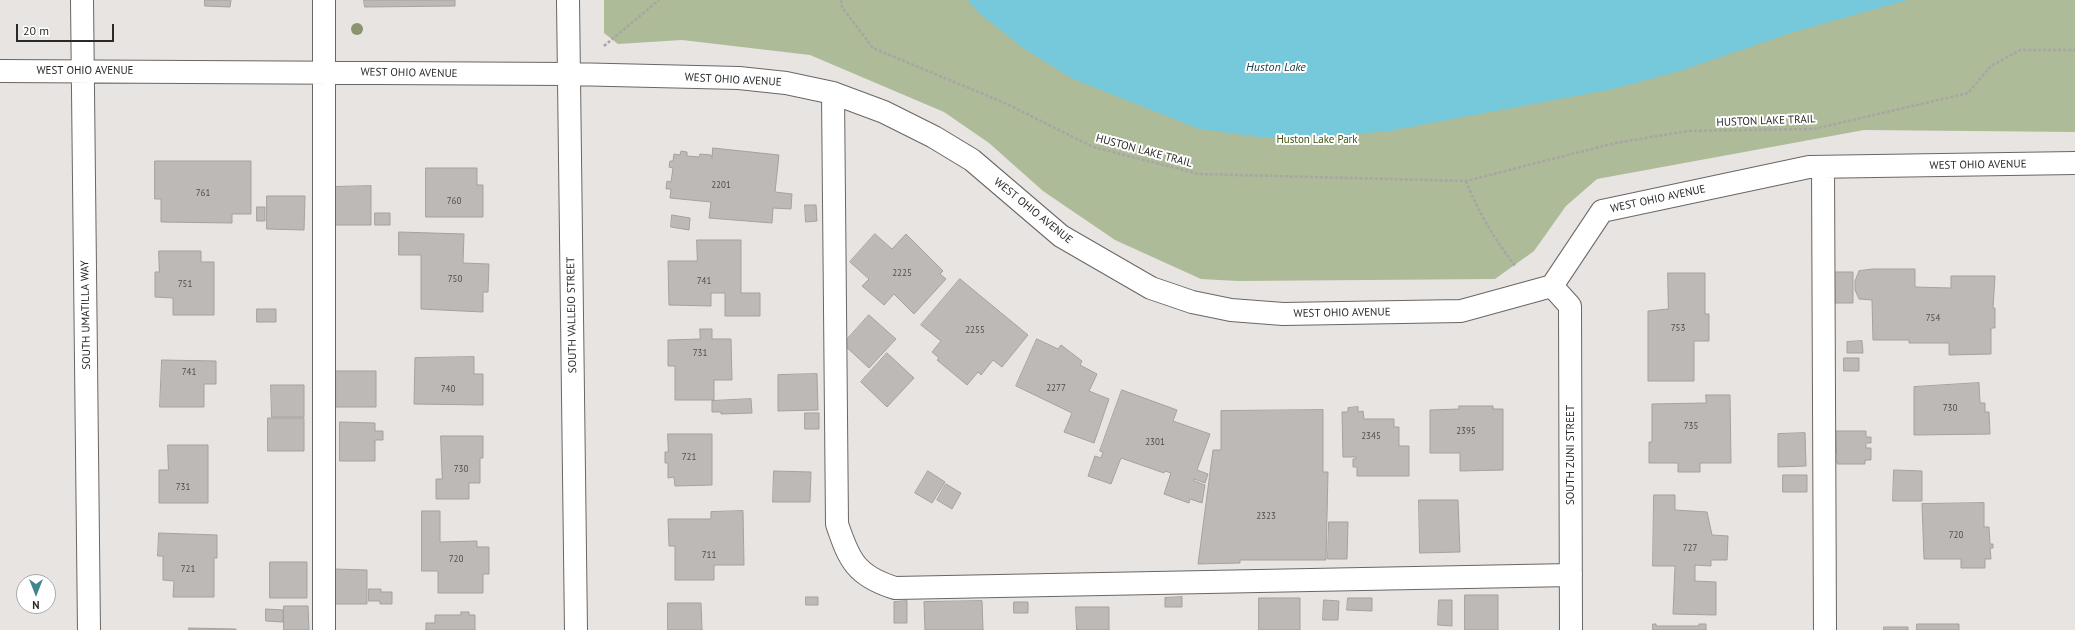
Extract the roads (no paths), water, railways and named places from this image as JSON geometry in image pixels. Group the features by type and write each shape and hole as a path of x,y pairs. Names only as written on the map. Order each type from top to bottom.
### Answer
{"street":[{"name":"SOUTH UMATILLA WAY","path":"82,0 89,630"},
{"path":"324,0 324,630"},
{"name":"SOUTH VALLEJO STREET","path":"568,0 576,630"},
{"name":"WEST OHIO AVENUE","path":"0,71 83,70 569,74 739,78 786,83 833,93 884,112 934,137 972,160 1061,236 1152,288 1192,302 1231,310 1283,314 1461,311 1552,286 1602,211 1809,167 2075,163"},
{"path":"833,93 837,524 845,547 856,566 875,582 895,588 1571,575"},
{"path":"1823,167 1825,630"},
{"name":"SOUTH ZUNI STREET","path":"1552,286 1570,306 1571,630"}],"water":[{"name":"Huston Lake","path":"968,0 1907,0 1794,32 1680,71 1613,89 1389,131 1335,136 1267,138 1199,129 1073,79 1023,48 980,14"}],"park label":[{"name":"Huston Lake Park","path":"1317,140"}]}
